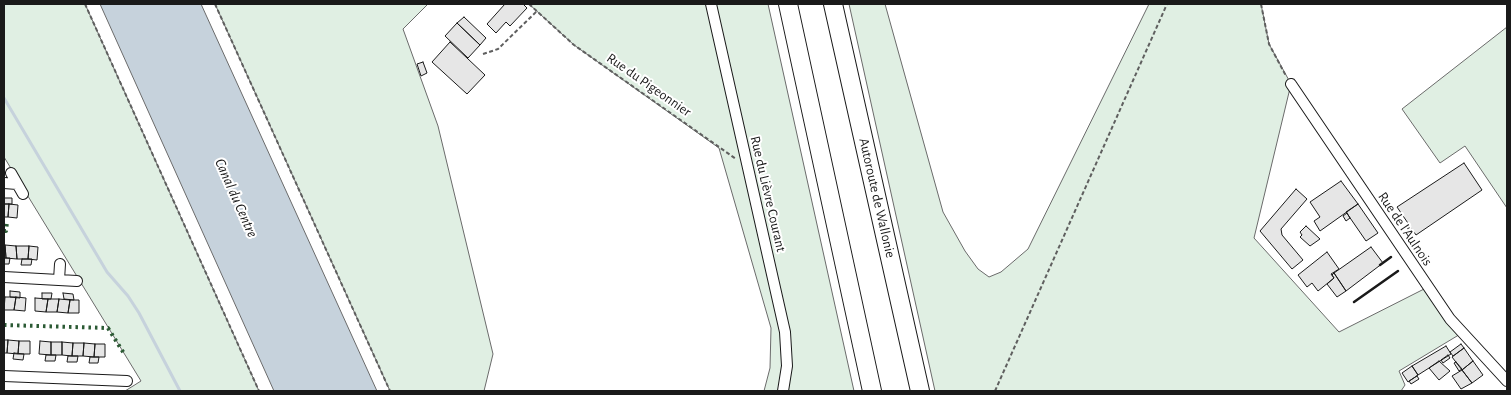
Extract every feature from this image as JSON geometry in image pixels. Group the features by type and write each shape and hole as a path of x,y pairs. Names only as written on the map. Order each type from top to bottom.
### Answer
{"highway":[{"path":"788,4 872,391"},
{"name":"Autoroute de Wallonie","path":"833,4 920,391"}],"street":[{"name":"Rue du Lièvre Courant","path":"711,4 785,332 787,366 783,391"},
{"name":"Rue de l'Aulnois","path":"1291,84 1450,319 1507,381"},
{"path":"11,173 23,194"},
{"path":"4,184 17,184"},
{"path":"59,280 60,264"},
{"path":"4,277 77,281"},
{"path":"4,376 127,381"}],"path":[{"path":"85,4 259,391"},
{"path":"215,4 390,391"},
{"name":"Rue du Pigeonnier","path":"529,4 574,45 748,168"},
{"path":"995,391 1167,4"},
{"path":"1261,4 1269,44 1291,84"},
{"path":"483,54 498,49 537,11"}],"green space":[{"path":"4,4 85,4 259,391 125,391 141,381 4,157"},
{"path":"215,4 428,4 403,29 438,126 493,354 484,391 390,391"},
{"path":"529,4 768,4 854,391 764,391 770,368 771,328 719,148 574,45"},
{"path":"849,4 885,4 943,212 965,251 978,269 989,277 1001,272 1028,249 1149,4 1261,4 1269,44 1291,84 1254,238 1339,332 1428,287 1462,333 1399,371 1405,385 1401,391 935,391"},
{"path":"1507,27 1507,208 1465,146 1440,163 1402,109"}],"water":[{"name":"Canal du Centre","path":"100,4 201,4 377,391 274,391"}],"building":[{"path":"505,4 523,4 527,8 510,26 506,22 496,33 487,24"},
{"path":"464,17 486,38 480,45 457,23"},
{"path":"457,23 480,45 468,58 445,36"},
{"path":"450,42 485,75 467,94 432,62"},
{"path":"423,62 427,73 421,76 417,64"},
{"path":"1464,163 1482,190 1416,235 1397,207"},
{"path":"1341,181 1358,204 1320,231 1314,221 1320,217 1310,202"},
{"path":"1296,189 1307,199 1281,229 1282,235 1303,260 1292,269 1260,231"},
{"path":"4,198 12,198 12,204 4,204"},
{"path":"4,204 9,204 8,217 4,217"},
{"path":"9,204 18,205 17,218 8,217"},
{"path":"1358,204 1378,233 1366,241 1346,212"},
{"path":"1347,213 1350,218 1346,221 1343,216"},
{"path":"1306,226 1320,239 1310,246 1300,237 1302,235 1300,232"},
{"path":"5,245 6,258 4,258"},
{"path":"5,245 16,246 17,259 6,258"},
{"path":"16,246 29,246 28,259 17,259"},
{"path":"29,246 38,247 37,260 28,259"},
{"path":"1371,247 1383,263 1346,291 1334,273"},
{"path":"1327,252 1339,269 1331,274 1334,278 1318,291 1312,283 1307,287 1298,275"},
{"path":"4,258 10,258 9,264 4,264"},
{"path":"22,259 32,259 31,265 21,265"},
{"path":"1334,273 1346,291 1337,297 1327,284 1334,278 1332,275"},
{"path":"10,291 20,292 20,298 10,297"},
{"path":"42,293 52,293 51,299 42,299"},
{"path":"63,293 73,294 74,300 64,299"},
{"path":"5,297 16,297 14,310 4,310"},
{"path":"16,297 26,298 25,311 14,310"},
{"path":"35,298 48,299 46,312 35,311"},
{"path":"48,299 59,299 57,312 46,312"},
{"path":"59,299 70,300 68,313 57,312"},
{"path":"70,300 79,300 79,313 68,313"},
{"path":"4,340 8,340 7,353 4,353"},
{"path":"8,340 19,341 18,354 7,353"},
{"path":"19,341 30,341 30,354 18,354"},
{"path":"40,341 51,342 51,355 39,354"},
{"path":"51,342 62,342 62,355 51,355"},
{"path":"62,342 73,343 72,356 62,355"},
{"path":"73,343 84,343 83,356 72,356"},
{"path":"84,343 95,344 94,357 83,356"},
{"path":"95,344 105,344 105,357 94,357"},
{"path":"1461,344 1464,348 1453,356 1450,352"},
{"path":"1446,346 1451,354 1418,375 1412,366"},
{"path":"1464,348 1473,361 1462,370 1452,357"},
{"path":"14,353 24,354 23,360 13,359"},
{"path":"46,355 56,355 55,361 45,361"},
{"path":"1448,355 1450,358 1443,363 1441,360"},
{"path":"68,356 78,356 77,362 67,362"},
{"path":"90,357 99,357 98,363 89,363"},
{"path":"1439,361 1450,371 1439,380 1429,368"},
{"path":"1473,361 1483,375 1472,383 1462,370"},
{"path":"1456,362 1462,369 1459,371 1454,363"},
{"path":"1412,366 1418,375 1408,382 1402,373"},
{"path":"1462,370 1472,383 1461,389 1452,376"},
{"path":"1417,376 1419,379 1411,384 1409,381"}],"waterway":[{"path":"4,98 107,272 128,296 139,313 180,391"}],"hedge":[{"path":"4,231 6,231 7,222"},
{"path":"4,325 108,328 125,355"}],"wall":[{"path":"1380,265 1391,257"},
{"path":"1354,302 1398,271"}]}
